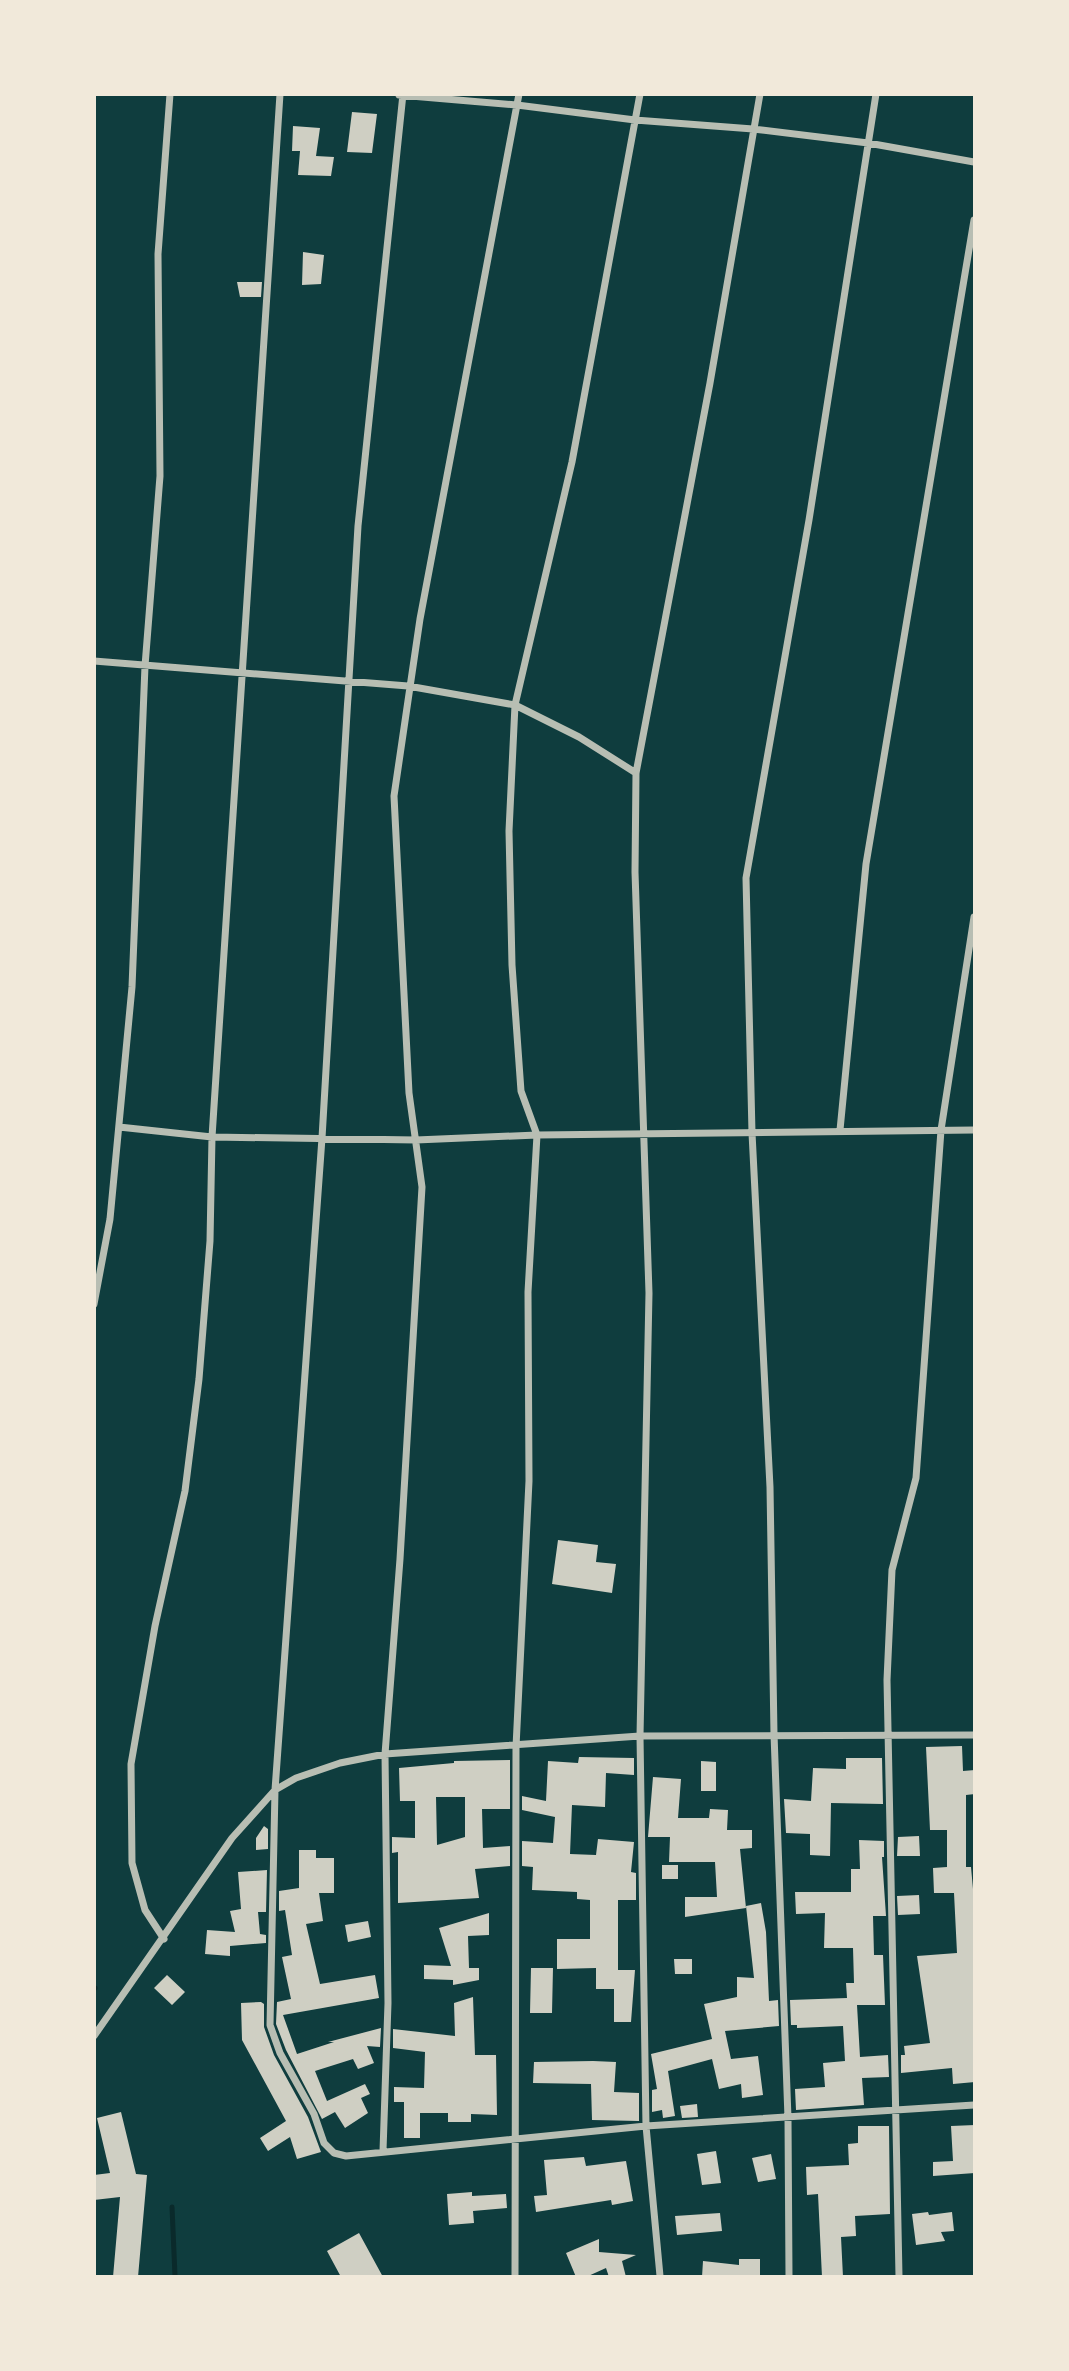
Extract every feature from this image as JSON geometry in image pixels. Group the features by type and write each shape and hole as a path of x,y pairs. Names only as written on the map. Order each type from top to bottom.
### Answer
{"street":[{"path":"94,1304 110,1219 132,988 145,666 160,476 158,254 170,94"},
{"path":"164,1939 145,1910 137,1890 132,1863 131,1764 155,1626 185,1491 202,1352 210,1241 212,1137 280,94"},
{"path":"383,2151 388,2003 385,1754 421,1241 421,1165 409,1093 394,796 408,686 519,94"},
{"path":"515,2277 516,1747 530,1481 528,1292 537,1135 521,1091 512,965 509,831 515,705 572,462 640,94"},
{"path":"660,2277 646,2126 640,1736 649,1293 636,773 710,383 760,94"},
{"path":"789,2277 788,2118 774,1734 771,1487 751,1133 746,878 809,520 876,94"},
{"path":"975,162 868,143 753,129 635,120 517,105 401,95 358,526 322,1138 275,1790 270,2025 280,2053 314,2114 324,2143 334,2153 346,2156 646,2126 975,2105"},
{"path":"840,1130 866,864 975,220"},
{"path":"94,662 243,676 408,686 515,705 579,737 636,773"},
{"path":"900,2277 894,2109 889,1592 892,1570 916,1478 941,1130 975,917"},
{"path":"119,1127 212,1137 416,1140 537,1135 975,1130"},
{"path":"94,2036 232,1838 275,1790 322,1768 385,1754 516,1747 640,1736 889,1733 975,1735"}],"building":[{"path":"352,112 377,114 372,153 347,152"},
{"path":"293,126 320,128 316,156 334,157 331,176 298,175 300,151 292,151"},
{"path":"303,252 324,255 321,284 302,285"},
{"path":"237,282 262,282 261,297 240,297"},
{"path":"558,1540 598,1545 596,1562 616,1564 612,1593 552,1584"},
{"path":"962,1746 963,1771 975,1770 975,1794 966,1795 966,1867 971,1867 975,1911 975,2082 953,2084 952,2068 901,2073 901,2055 905,2055 904,2046 930,2043 917,1956 957,1953 954,1893 934,1893 933,1868 947,1867 947,1830 930,1830 926,1747"},
{"path":"579,1757 634,1758 634,1775 606,1773 605,1807 572,1805 570,1854 596,1855 598,1839 634,1842 631,1872 636,1873 636,1900 618,1900 618,1970 635,1970 631,2022 614,2022 614,1989 596,1989 596,1968 557,1969 557,1939 590,1939 590,1900 577,1899 577,1892 532,1890 533,1867 522,1866 522,1841 553,1843 555,1817 522,1810 522,1796 546,1801 548,1761 578,1763"},
{"path":"846,1758 882,1758 883,1804 831,1803 830,1856 810,1855 810,1834 786,1833 784,1799 811,1801 813,1768 846,1769"},
{"path":"510,1760 510,1809 482,1809 483,1848 510,1846 510,1866 475,1869 479,1898 398,1903 398,1852 392,1853 392,1837 415,1838 415,1801 400,1801 399,1768 454,1761","holes":["436,1797 465,1797 465,1837 437,1845"]},
{"path":"701,1761 716,1762 716,1791 701,1791"},
{"path":"653,1777 681,1779 678,1818 709,1818 710,1809 728,1810 727,1830 752,1830 752,1848 740,1849 746,1908 685,1917 685,1897 717,1897 715,1862 669,1862 670,1837 648,1837"},
{"path":"264,1826 268,1829 268,1849 256,1850 256,1838"},
{"path":"919,1836 920,1856 897,1856 898,1837"},
{"path":"859,1840 884,1841 882,1857 886,1916 873,1916 874,1955 883,1955 885,2005 857,2005 860,2057 888,2055 889,2077 862,2078 864,2105 796,2110 795,2089 825,2087 823,2063 845,2061 843,2026 797,2028 797,2025 791,2025 790,2000 847,1998 846,1983 854,1983 853,1948 824,1948 825,1913 796,1914 795,1892 851,1892 851,1869 860,1869"},
{"path":"299,1850 316,1850 316,1858 334,1858 334,1893 319,1893 323,1921 306,1924 320,1984 375,1975 379,1998 283,2015 297,2054 334,2042 328,2042 381,2028 380,2047 367,2046 374,2063 358,2069 353,2059 315,2071 327,2101 365,2084 370,2094 361,2098 368,2113 345,2128 335,2112 322,2119 286,2050 276,2024 277,2002 291,1999 282,1957 292,1955 285,1910 279,1911 279,1891 299,1888"},
{"path":"662,1865 678,1865 678,1879 662,1879"},
{"path":"267,1870 266,1912 258,1912 260,1934 266,1935 266,1943 230,1946 230,1956 205,1954 207,1930 235,1932 230,1911 241,1909 238,1872"},
{"path":"919,1895 920,1914 898,1915 897,1896"},
{"path":"761,1903 766,1932 769,2001 778,2000 779,2026 725,2031 731,2059 758,2056 763,2095 742,2098 741,2084 719,2089 712,2059 668,2071 675,2116 663,2118 662,2110 652,2112 652,2090 657,2089 651,2054 712,2039 704,2004 737,1997 737,1977 754,1978 746,1906"},
{"path":"489,1913 489,1935 468,1936 469,1968 479,1968 479,1980 453,1985 453,1980 424,1979 424,1965 451,1966 439,1928"},
{"path":"368,1921 371,1937 348,1942 345,1925"},
{"path":"674,1959 692,1959 692,1974 675,1974"},
{"path":"531,1968 553,1968 552,2013 530,2013"},
{"path":"167,1975 185,1992 172,2005 154,1988"},
{"path":"473,1997 475,2055 496,2055 497,2115 471,2114 471,2122 448,2122 448,2113 420,2113 420,2138 404,2138 404,2102 394,2102 394,2087 424,2088 425,2052 393,2048 393,2029 455,2036 454,2003"},
{"path":"241,2003 264,2004 264,2027 274,2055 308,2117 321,2152 297,2159 290,2137 268,2151 260,2138 286,2121 242,2040"},
{"path":"534,2062 616,2062 614,2092 639,2093 639,2121 592,2120 591,2084 533,2083"},
{"path":"697,2104 698,2117 682,2118 680,2106"},
{"path":"121,2112 136,2174 147,2175 138,2277 113,2277 120,2197 94,2200 94,2175 110,2173 97,2118"},
{"path":"975,2125 975,2173 933,2176 933,2162 953,2161 951,2126"},
{"path":"858,2126 889,2126 890,2214 855,2216 856,2236 841,2237 843,2277 822,2277 818,2194 807,2195 806,2167 849,2165 848,2144 858,2143"},
{"path":"716,2151 721,2183 702,2185 697,2154"},
{"path":"771,2154 776,2179 758,2182 752,2158"},
{"path":"584,2157 586,2166 626,2161 633,2201 612,2205 611,2200 536,2212 534,2196 547,2195 544,2160"},
{"path":"472,2192 472,2196 506,2194 507,2208 473,2211 474,2223 449,2225 447,2194"},
{"path":"928,2212 929,2215 952,2212 954,2231 941,2232 945,2241 916,2245 912,2214"},
{"path":"720,2213 722,2231 677,2235 675,2216"},
{"path":"359,2233 383,2277 341,2277 327,2251"},
{"path":"599,2239 599,2252 636,2255 622,2261 626,2277 609,2277 606,2268 586,2277 576,2277 566,2253"},
{"path":"739,2259 760,2259 760,2277 702,2277 703,2261 739,2265"}],"waterway":[{"path":"172,2207 175,2276"}]}
